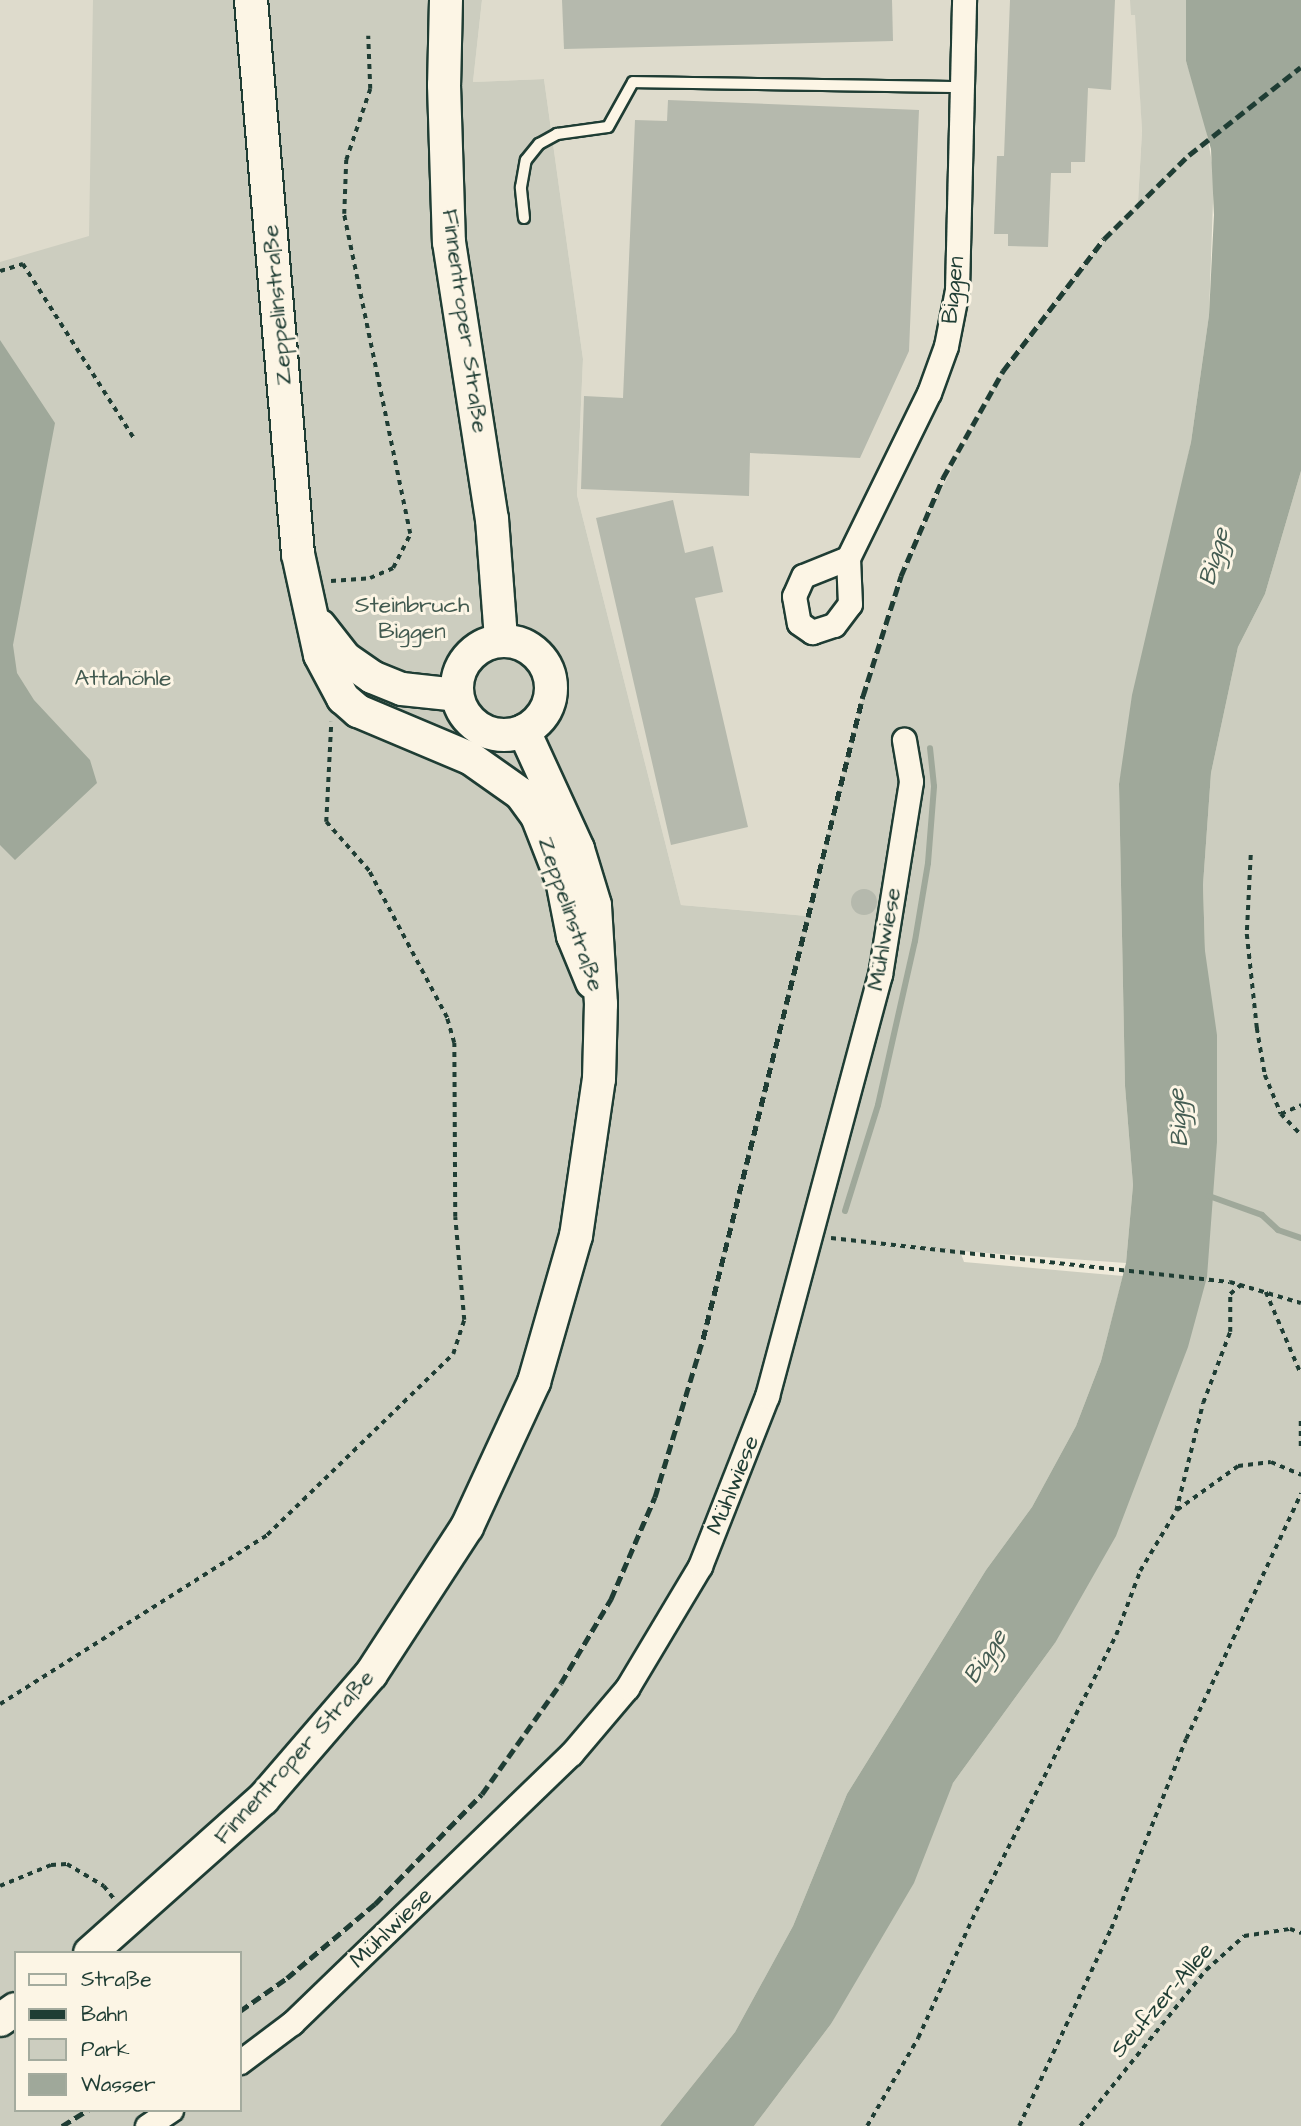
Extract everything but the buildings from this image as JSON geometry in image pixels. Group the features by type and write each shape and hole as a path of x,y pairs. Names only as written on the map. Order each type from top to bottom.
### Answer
{"main road":[{"name":"Zeppelinstraße","path":"251,0 298,554 320,655 343,698 381,724 490,769 521,794 537,816 562,880 573,936 601,1004"},
{"name":"Finnentroper Straße","path":"446,0 449,242 492,519 501,640"},
{"name":"Zeppelinstraße","path":"308,596 327,638 345,659 372,677 402,689 457,695"},
{"path":"501,640 535,651 548,670 551,694 545,712 524,731 498,735 482,729 470,720 457,695 461,667 475,650 501,640"},
{"name":"Finnentroper Straße","path":"92,1951 221,1840 320,1735 408,1621 473,1516 534,1382 559,1307 588,1162 599,1079 601,1004 595,905 578,849 524,731"}],"street":[{"name":"Biggen","path":"848,558 924,405 946,346 957,290 964,0"},
{"name":"Mühlwiese","path":"242,2060 292,2023 571,1755 627,1688 700,1566 767,1396 880,975 911,780 904,740"},
{"path":"147,2126 168,2112"}],"lane":[{"path":"524,218 521,187 526,160 539,144 557,134 608,127 633,82 964,87"}],"path":[{"path":"308,596 370,579 393,569 410,534 344,214 346,160 370,89 368,36"},
{"path":"0,271 23,264 134,438"},
{"path":"0,1704 267,1535 453,1354 464,1320 455,1217 454,1043 447,1018 369,871 326,822 331,721 343,698"},
{"path":"1251,855 1247,934 1256,1028 1265,1075 1281,1114 1286,1125 1301,1135"},
{"path":"1281,1114 1301,1105"},
{"path":"812,1236 1085,1263 1221,1281 1242,1284 1301,1303"},
{"path":"867,2126 918,2038 976,1911 1116,1635 1140,1571 1176,1511 1203,1403 1230,1332 1230,1294 1242,1284"},
{"path":"1266,1291 1301,1374"},
{"path":"1301,1421 1301,1448"},
{"path":"1176,1511 1238,1466 1271,1462 1301,1475"},
{"path":"1019,2126 1111,1929 1186,1739 1301,1494"},
{"path":"0,1886 51,1865 67,1864 104,1886 130,1920"},
{"name":"Seufzer-Allee","path":"1080,2126 1206,1970 1244,1936 1290,1929 1301,1933"}],"shaded area":[{"path":"0,0 93,0 93,262 0,262"},
{"path":"482,0 1135,0 1142,131 1138,202 1066,284 1003,371 926,519 901,576 863,696 807,916 681,905 577,495 583,359 544,79 473,82"}],"green space":[{"path":"93,0 482,0 473,82 544,79 583,359 577,495 681,905 807,916 863,696 901,576 926,519 1003,371 1066,284 1138,202 1142,131 1135,15 1131,15 1130,0 1190,0 1186,61 1203,112 1214,174 1209,315 1191,442 1119,784 1125,1086 1133,1185 1126,1263 960,1251 964,1262 1123,1276 1101,1361 1076,1426 1032,1507 986,1570 847,1794 793,1926 735,2032 660,2126 0,2126 0,262 89,236"},
{"path":"1301,471 1301,2126 754,2126 831,2024 953,1783 1055,1643 1205,951 1203,885 1211,773 1238,647 1265,594"}],"water":[{"name":"Bigge","path":"1186,0 1301,0 1301,471 1265,594 1238,647 1211,773 1203,885 1205,951 1217,1035 1217,1142 1207,1277 1188,1347 1116,1536 1055,1643 953,1783 914,1883 831,2024 754,2126 660,2126 735,2032 793,1926 847,1794 986,1570 1032,1507 1076,1426 1101,1361 1126,1263 1133,1185 1125,1086 1119,784 1132,695 1191,442 1209,315 1214,215 1211,149 1186,61"},
{"path":"0,340 55,423 13,645 17,673 34,700 90,760 97,783 15,860 0,845"}],"waterway":[{"path":"845,1211 878,1105 915,941 928,863 934,786 930,748"},
{"path":"1209,1196 1262,1215 1278,1230 1301,1238"}],"railway":[{"path":"242,2010 287,1978 375,1904 482,1794 561,1683 611,1599 655,1497 703,1339 863,696 901,576 943,478 1003,371 1104,239 1189,155 1301,67"},
{"path":"62,2126 85,2112"}],"park label":[{"name":"Steinbruch Biggen","path":"412,618"},
{"name":"Attahöhle","path":"123,678"}]}
